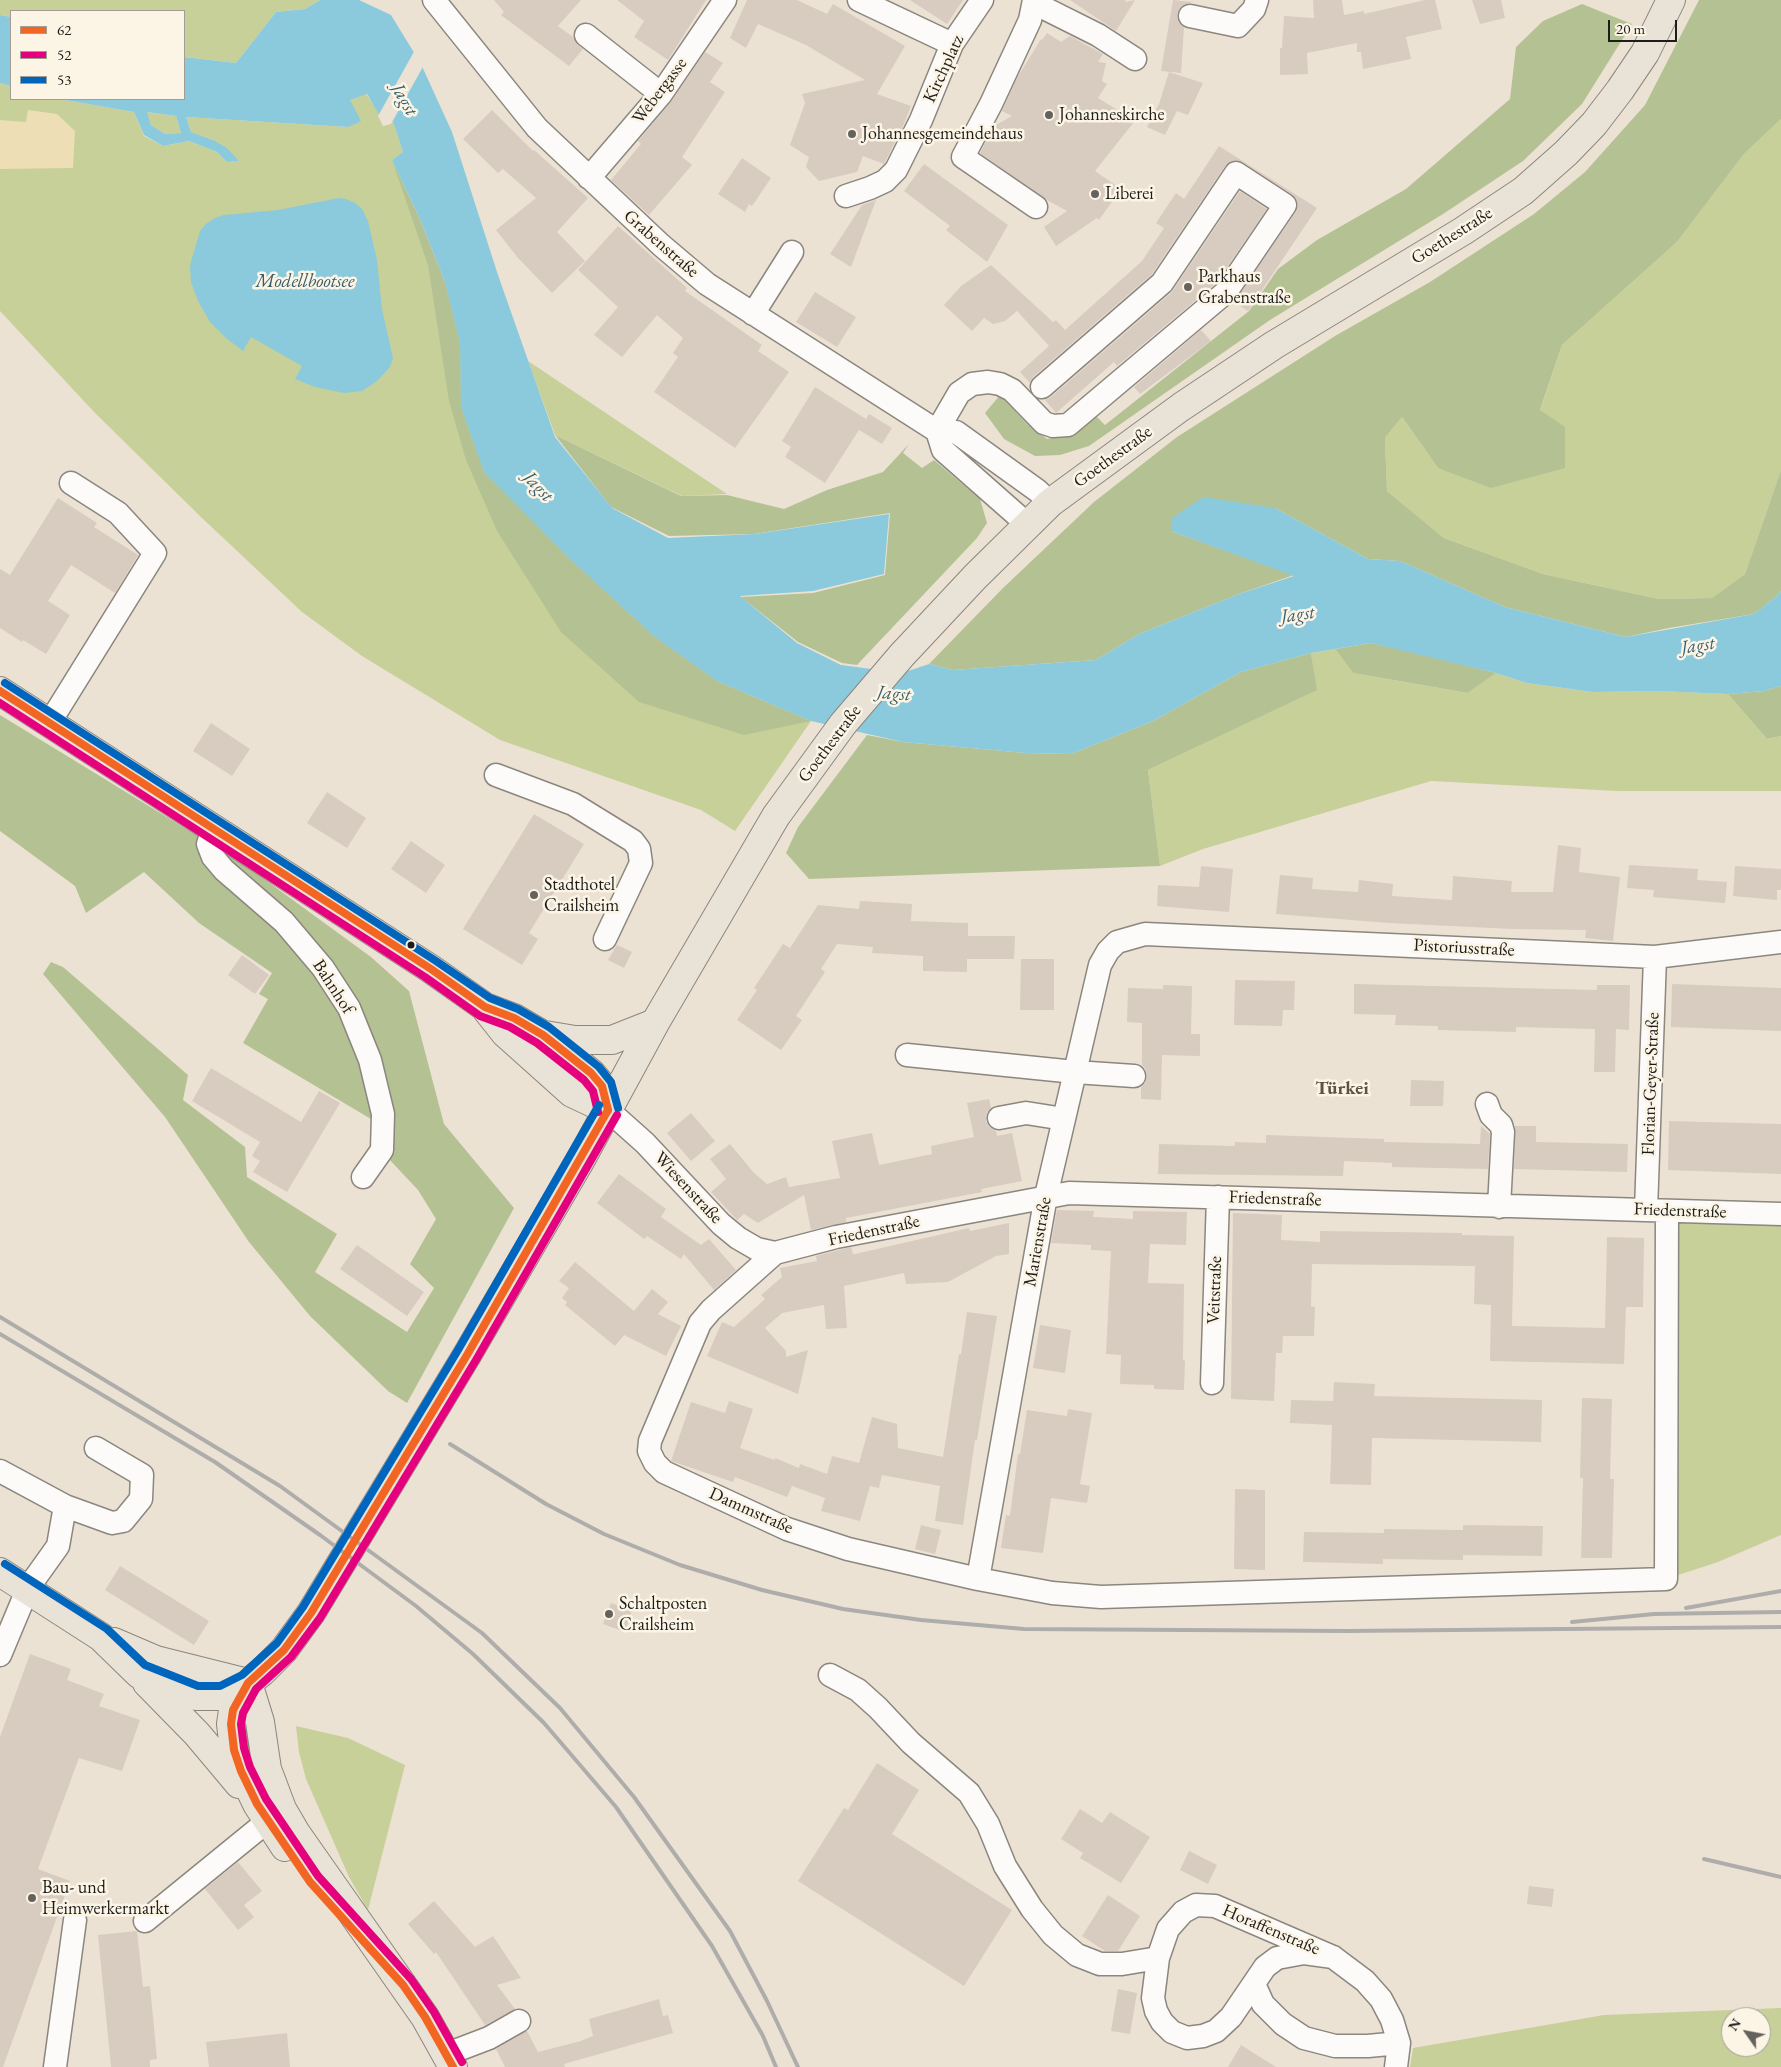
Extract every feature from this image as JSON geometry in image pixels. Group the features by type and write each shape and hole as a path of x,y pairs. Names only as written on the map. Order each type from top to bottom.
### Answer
{"main road":[{"name":"Goethestraße","path":"139,1674 196,1696 222,1696 248,1683 284,1650 311,1613 467,1355 608,1110 655,1023 776,816 842,724 902,655 975,577 1050,502 1181,406 1274,345 1463,231 1523,191 1566,153 1594,124 1615,97 1644,53 1671,0"},
{"path":"0,690 431,969 485,1007 514,1018 543,1035 591,1073 602,1086 608,1110"},
{"path":"485,1007 504,1033 572,1093 608,1110"},
{"path":"543,1035 575,1040 612,1040 655,1023"},
{"path":"0,1572 28,1588 101,1637 197,1734 269,1812 296,1833 425,2017 450,2060"},
{"path":"101,1637 156,1660 248,1683 260,1722 267,1769 269,1812"}],"street":[{"name":"Grabenstraße","path":"434,0 536,128 661,245 707,284 937,431 956,432 1038,491 1050,502"},
{"name":"Webergasse","path":"589,178 660,94 725,0"},
{"path":"859,0 952,44"},
{"name":"Kirchplatz","path":"846,196 877,185 896,170 921,120 952,44 982,0"},
{"path":"1190,16 1238,26 1254,9 1257,0"},
{"path":"1036,207 963,157 1030,20 1034,2 1098,35 1135,59"},
{"path":"586,35 660,94"},
{"path":"1027,524 943,450 937,431 959,393 972,384 1000,384 1012,390 1044,423 1053,426 1068,424 1226,292 1285,205 1236,173 1162,283 1042,387"},
{"path":"753,314 792,252"},
{"path":"50,722 155,553 118,514 71,484"},
{"path":"496,775 573,804 633,841 639,849 641,863 604,939"},
{"name":"Bahnhof","path":"213,829 208,844 213,857 224,870 284,922 323,968 349,1008 370,1060 383,1114 382,1150 363,1177"},
{"name":"Pistoriusstraße","path":"1145,934 1654,957 1781,942"},
{"name":"Marienstraße","path":"978,1579 1046,1196 1100,965 1108,951 1117,942 1145,934"},
{"name":"Florian-Geyer-Straße","path":"1101,1598 1666,1580 1657,1210 1654,957"},
{"path":"907,1055 1134,1076"},
{"path":"1487,1104 1491,1115 1501,1125 1502,1132 1499,1207"},
{"name":"Wiesenstraße","path":"608,1110 645,1143 721,1224 738,1238 757,1248 775,1253"},
{"path":"999,1118 1026,1113 1064,1119"},
{"name":"Friedenstraße","path":"775,1253 836,1238 1069,1193 1781,1214"},
{"name":"Veitstraße","path":"1212,1383 1218,1197"},
{"name":"Dammstraße","path":"775,1253 711,1310 700,1323 650,1441 650,1451 655,1463 664,1472 787,1529 848,1549 978,1579 1052,1593 1101,1598"},
{"path":"0,1471 65,1506 112,1523 123,1521 141,1499 142,1475 96,1448"},
{"path":"0,1655 28,1588 58,1546 65,1506"},
{"path":"830,1675 858,1690 911,1743 969,1793 988,1824 1005,1866 1032,1910 1053,1935 1077,1955 1100,1964 1122,1964 1158,1958"},
{"path":"145,1921 269,1812"},
{"name":"Horaffenstraße","path":"1333,1957 1304,1953 1277,1958 1265,1967 1231,2017 1216,2031 1203,2036 1187,2038 1172,2032 1162,2022 1156,2011 1153,1998 1158,1958 1168,1929 1182,1912 1196,1905 1215,1906 1333,1957 1366,1981 1381,1999 1392,2020 1399,2043 1396,2067"},
{"path":"55,2067 75,1920"},
{"path":"1254,1984 1263,2004 1283,2024 1304,2038 1335,2046 1368,2046 1399,2043"},
{"path":"450,2060 519,2021"}],"green space":[{"path":"0,0 320,0 305,9 276,12 236,63 185,57 185,10 10,10 10,17 0,15"},
{"path":"1699,0 1781,0 1781,119 1744,154 1677,242 1562,345 1540,410 1565,427 1565,468 1491,488 1438,468 1402,417 1385,438 1387,491 1444,538 1543,574 1659,599 1712,598 1745,574 1781,470 1781,591 1777,596 1754,614 1626,637 1505,607 1400,561 1368,559 1275,508 1171,531 1294,575 1239,594 1139,634 1096,660 953,670 929,664 1003,588 1094,502 1177,437 1335,336 1430,282 1534,214 1585,172 1645,105"},
{"path":"1582,4 1632,24 1582,104 1523,161 1443,214 1270,320 1089,446 1060,455 1035,456 1004,439 985,413 1000,395 1027,424 1047,439 1063,435 1095,415 1105,425 1249,311 1278,269 1317,240 1406,189 1510,99 1516,47 1543,21"},
{"path":"0,83 10,86 10,100 65,100 134,112 144,136 163,146 189,141 217,152 227,162 239,161 213,140 191,132 186,117 348,127 350,100 366,94 376,108 393,120 403,152 392,160 445,282 717,681 811,721 735,831 701,810 500,740 362,656 302,612 202,518 95,413 0,311"},
{"path":"146,112 176,116 181,133 165,134 151,125"},
{"path":"1781,119 1781,470 1745,574 1712,598 1659,599 1543,574 1444,538 1387,491 1385,438 1402,417 1438,468 1540,411 1562,345 1677,242 1744,154"},
{"path":"392,160 420,219 445,282 460,343 461,407 484,472 571,560 655,637 717,681 811,721 744,735 639,702 561,632 497,531 466,460 449,401 428,265"},
{"path":"528,361 727,494 682,496 555,435"},
{"path":"555,435 681,496 727,495 784,509 827,490 883,472 909,444 903,453 922,468 934,460 980,499 987,523 977,538 857,665 842,663 798,642 741,597 813,593 885,575 890,513 754,534 669,536 611,507"},
{"path":"1371,643 1496,673 1468,693 1353,673 1335,649"},
{"path":"1335,649 1353,673 1468,693 1496,673 1527,683 1593,692 1657,691 1728,694 1767,739 1781,736 1781,791 1617,791 1431,781 1203,849 1160,866 1148,770 1316,690 1311,653"},
{"path":"1311,653 1317,690 1148,770 1160,866 809,879 786,853 798,827 867,735 903,742 1026,753 1071,754 1153,721 1241,672"},
{"path":"1781,686 1781,736 1767,739 1728,694 1764,691"},
{"path":"0,715 188,830 223,849 371,957 409,991 444,1124 514,1208 407,1403 388,1391 310,1316 249,1242 165,1117 43,974 51,962 63,967 188,1075 183,1100 245,1147 247,1177 337,1234 315,1272 407,1332 434,1288 410,1264 436,1219 418,1190 388,1158 371,1119 243,1043 268,999 259,994 272,973 199,923 144,872 86,913 75,886 0,831"},
{"path":"1667,1211 1781,1214 1781,1535 1718,1562 1666,1579"},
{"path":"296,1726 348,1738 405,1765 368,1910 349,1877 306,1779 299,1752"},
{"path":"1771,2008 1781,2008 1781,2067 1410,2067 1413,2048 1604,2015 1721,2010 1721,2057 1771,2057"}],"sand":[{"path":"28,110 57,114 75,131 73,168 0,169 0,120 26,122"}],"water":[{"name":"Jagst","path":"320,0 359,0 391,15 421,64 452,132 498,275 555,437 612,508 668,538 755,534 889,514 884,574 813,591 740,596 797,643 841,665 902,673 929,664 953,670 1096,660 1139,634 1239,594 1294,576 1171,531 1171,519 1203,497 1275,508 1368,559 1400,561 1505,607 1626,637 1754,614 1781,591 1781,686 1764,691 1728,694 1657,691 1593,692 1527,683 1496,673 1371,643 1311,653 1241,672 1153,721 1071,754 1026,753 903,742 811,721 717,681 655,637 571,560 484,472 461,407 460,343 445,282 420,219 392,160 403,152 393,121 384,123 367,94 350,100 361,121 348,127 186,117 191,132 213,140 227,148 239,161 227,162 217,152 189,141 163,146 144,135 134,112 65,100 185,100 185,57 236,63 276,12 305,9","holes":["147,112 176,116 181,133 165,134 151,125"]},
{"path":"0,15 10,17 10,86 0,83"},
{"name":"Modellbootsee","path":"339,198 355,203 362,209 368,221 377,260 382,309 393,358 390,367 377,381 362,391 344,393 315,387 295,379 302,366 251,337 243,351 226,338 210,322 198,301 191,282 190,265 200,231 215,218 224,215 278,210"}],"pier":[{"path":"415,50 424,65 391,124 383,126 378,116"}],"building":[{"path":"494,0 581,0 558,26 573,37 583,49 569,66 501,15 504,12"},
{"path":"617,0 706,0 668,60 634,37 644,21"},
{"path":"747,0 797,0 827,14 833,4 905,46 877,94 911,106 884,164 863,156 857,172 819,181 806,167 809,157 790,145 805,103 802,94 865,80 806,45 758,24 746,48 730,38"},
{"path":"910,0 963,0 947,24"},
{"path":"1070,0 1126,0 1125,2 1135,0 1116,31"},
{"path":"1173,0 1192,2 1181,7 1177,14 1178,21 1184,27 1181,73 1161,71"},
{"path":"1313,0 1342,0 1344,15 1364,11 1364,14 1425,0 1435,0 1442,29 1406,37 1411,59 1363,69 1361,52 1357,52 1357,43 1307,53 1308,74 1280,75 1280,48 1282,48 1284,16 1314,18"},
{"path":"1472,0 1501,0 1505,18 1480,24"},
{"name":"Johanneskirche","path":"1047,33 1061,42 1070,36 1103,54 1098,62 1106,63 1102,81 1107,84 1098,98 1134,122 1095,171 1121,189 1099,220 1097,218 1056,246 1044,227 1067,211 1047,200 980,153 994,126 1012,116 1002,111 1017,78 1041,39"},
{"path":"705,52 723,63 710,82 725,92 682,157 692,165 649,215 611,180 641,144 638,141 671,102"},
{"path":"1169,72 1203,83 1188,115 1177,111 1165,135 1147,127 1159,104"},
{"path":"492,110 533,151 588,198 557,232 585,261 552,293 518,258 496,230 536,198 503,169 498,173 463,139"},
{"path":"1219,146 1317,208 1248,311 1234,302 1296,212 1298,205 1292,194 1243,162 1236,160 1225,166 1152,274 1033,377 1030,383 1020,372 1049,346 1017,311 1005,321 993,324 984,318 972,331 944,305 961,286 991,265 1053,322 1056,320 1065,330 1142,261 1164,228 1156,223 1176,193 1184,199"},
{"path":"742,158 771,178 752,206 749,204 745,212 718,194"},
{"path":"924,164 1008,225 987,262 946,230 950,226 904,191"},
{"path":"1240,191 1267,209 1216,283 1117,366 1114,362 1056,413 1045,400 1051,397 1171,293"},
{"path":"876,200 851,267 830,254 862,205"},
{"path":"618,226 687,288 685,291 762,345 758,351 789,372 735,448 654,392 678,357 673,353 683,338 657,315 622,357 594,335 618,307 578,270"},
{"path":"815,292 856,317 837,347 796,322"},
{"path":"1201,330 1211,341 1140,394 1134,387"},
{"path":"815,387 866,419 869,414 892,428 882,444 859,430 825,483 785,457 791,447 782,441"},
{"path":"58,498 97,523 94,527 138,555 115,593 71,565 48,601 70,615 46,654 0,628 0,569 10,575"},
{"path":"211,723 250,749 232,776 193,751"},
{"path":"327,792 366,818 347,848 307,823"},
{"path":"534,814 584,844 529,933 538,939 522,965 463,929"},
{"path":"411,841 445,865 426,893 391,869"},
{"path":"1558,845 1581,848 1579,872 1620,877 1613,941 1585,938 1586,930 1512,929 1389,923 1276,914 1280,875 1313,878 1312,889 1358,892 1359,880 1393,884 1392,896 1452,900 1453,876 1512,881 1511,892 1553,892"},
{"path":"1629,865 1698,869 1697,880 1727,882 1725,903 1653,897 1654,890 1627,888"},
{"path":"1201,866 1233,869 1229,912 1157,906 1158,885 1199,887"},
{"path":"1735,866 1781,869 1781,890 1777,890 1777,900 1733,896"},
{"path":"860,901 912,904 911,921 968,923 968,936 1015,936 1014,959 967,959 967,972 923,971 923,956 872,953 873,947 837,944 821,969 825,972 796,1016 802,1020 781,1050 737,1020 757,990 754,988 783,944 790,948 818,905 859,909"},
{"path":"617,945 632,952 624,968 608,960"},
{"path":"242,955 269,975 255,994 228,975"},
{"path":"1021,959 1054,959 1054,1010 1020,1010"},
{"path":"1235,980 1295,981 1294,1010 1283,1010 1282,1026 1234,1025"},
{"path":"1354,984 1597,990 1597,985 1630,985 1629,1030 1616,1029 1615,1072 1594,1072 1595,1029 1516,1027 1516,1032 1438,1030 1438,1026 1395,1025 1396,1015 1354,1014"},
{"path":"1672,984 1781,988 1781,1031 1671,1027"},
{"path":"1163,985 1192,986 1191,1034 1200,1034 1200,1056 1162,1055 1161,1100 1141,1099 1141,1087 1145,1083 1147,1076 1146,1070 1142,1065 1142,1023 1127,1022 1128,988 1163,989"},
{"path":"211,1068 301,1122 319,1091 340,1103 287,1192 253,1172 260,1161 252,1156 260,1142 192,1101"},
{"path":"1411,1080 1444,1081 1443,1106 1410,1106"},
{"path":"989,1099 991,1108 987,1113 986,1121 989,1127 996,1131 997,1136 1012,1133 1022,1181 981,1189 982,1192 846,1218 846,1222 811,1230 804,1195 758,1223 744,1214 737,1220 711,1192 726,1179 710,1159 730,1144 754,1173 767,1184 786,1177 789,1187 840,1178 832,1141 872,1133 879,1165 932,1154 931,1146 974,1137 967,1103"},
{"path":"691,1113 715,1141 691,1161 667,1133"},
{"path":"1669,1121 1781,1124 1781,1174 1668,1170"},
{"path":"1481,1126 1490,1134 1488,1169 1392,1167 1392,1163 1344,1161 1343,1176 1158,1174 1159,1144 1235,1146 1235,1142 1266,1143 1266,1135 1384,1139 1384,1142 1480,1144"},
{"path":"1515,1126 1536,1126 1536,1142 1628,1144 1627,1172 1514,1169"},
{"path":"619,1174 666,1209 661,1217 701,1245 709,1239 736,1270 714,1290 684,1254 681,1259 647,1236 644,1239 597,1203"},
{"path":"1057,1210 1094,1211 1093,1217 1133,1219 1133,1211 1187,1212 1186,1245 1150,1244 1148,1283 1184,1284 1184,1390 1154,1389 1154,1385 1120,1384 1121,1355 1106,1354 1111,1251 1091,1250 1091,1245 1051,1243"},
{"path":"1233,1213 1282,1215 1281,1240 1320,1242 1320,1231 1462,1233 1462,1235 1514,1236 1512,1326 1605,1328 1607,1237 1644,1238 1643,1307 1626,1307 1624,1364 1490,1361 1491,1305 1474,1304 1475,1266 1312,1264 1311,1306 1315,1307 1314,1336 1283,1336 1282,1353 1276,1353 1274,1401 1231,1399"},
{"path":"1009,1223 1009,1254 996,1256 948,1282 906,1284 904,1273 844,1286 847,1328 826,1329 824,1305 782,1313 765,1328 786,1351 786,1357 808,1350 798,1394 707,1356 722,1322 734,1327 765,1299 761,1295 782,1277 780,1268 817,1261 816,1256 851,1247 853,1254 855,1254 969,1228 970,1231"},
{"path":"357,1245 424,1292 407,1316 340,1269"},
{"path":"575,1262 634,1311 652,1289 668,1302 658,1314 681,1326 666,1356 624,1335 615,1346 565,1305 567,1302 562,1298 569,1288 559,1281"},
{"path":"967,1312 997,1316 977,1440 975,1440 963,1525 935,1521 940,1486 882,1475 879,1488 870,1486 860,1521 821,1511 825,1498 792,1486 787,1497 735,1477 733,1482 671,1461 691,1402 725,1413 729,1401 753,1409 740,1448 775,1460 775,1458 799,1468 800,1464 827,1474 832,1456 859,1463 872,1417 897,1424 898,1448 943,1457"},
{"path":"1040,1325 1071,1330 1065,1373 1033,1368"},
{"path":"1334,1382 1375,1384 1374,1396 1542,1400 1541,1442 1372,1438 1371,1485 1330,1484 1332,1425 1290,1423 1291,1400 1333,1401"},
{"path":"1582,1398 1612,1399 1610,1479 1614,1479 1612,1558 1581,1558"},
{"path":"1068,1409 1092,1413 1080,1484 1090,1486 1087,1503 1051,1498 1043,1553 1001,1548 1006,1515 1010,1516 1018,1454 1020,1454 1027,1410 1067,1416"},
{"path":"1235,1489 1265,1490 1265,1570 1234,1569"},
{"path":"921,1525 941,1530 935,1554 915,1549"},
{"path":"1463,1525 1543,1526 1542,1556 1463,1555 1463,1560 1383,1559 1383,1564 1303,1562 1304,1532 1384,1533 1384,1529 1463,1530"},
{"path":"120,1566 209,1621 194,1645 105,1590"},
{"name":"Schaltposten Crailsheim","path":"611,1603 632,1610 625,1632 603,1624"},
{"name":"Bau- und Heimwerkermarkt","path":"30,1654 71,1669 67,1680 104,1694 99,1706 140,1720 122,1771 79,1758 38,1869 70,1881 3,2067 0,2067 0,1737"},
{"path":"877,1763 919,1790 892,1834 1012,1910 964,1986 798,1881 844,1808 848,1810"},
{"path":"1080,1809 1102,1823 1110,1812 1150,1837 1121,1883 1080,1858 1083,1853 1061,1839"},
{"path":"1189,1851 1217,1865 1208,1884 1180,1870"},
{"path":"238,1862 262,1891 244,1905 254,1917 238,1930 205,1889"},
{"path":"1529,1886 1554,1889 1552,1907 1527,1904"},
{"path":"1108,1895 1140,1916 1118,1951 1105,1951 1082,1936"},
{"path":"434,1901 475,1947 493,1936 521,1978 497,1985 515,2009 485,2025 436,1952 434,1954 408,1924"},
{"path":"137,1931 143,1987 150,1986 157,2059 150,2060 150,2067 111,2067 98,1935"},
{"path":"1118,1989 1137,1993 1130,2034 1111,2031"},
{"path":"659,1999 663,2016 668,2015 673,2033 564,2064 565,2067 505,2067 496,2049 527,2031 538,2052 581,2041 593,2036 589,2019"},
{"path":"287,2033 290,2067 209,2067 206,2042"},
{"path":"1241,2045 1276,2067 1228,2067"}],"railway":[{"path":"0,1317 280,1486 482,1633 560,1708 634,1797 730,1931 767,2001 798,2067"},
{"path":"0,1334 215,1462 320,1535 416,1606 473,1654 544,1723 616,1807 712,1946 763,2036 776,2067"},
{"path":"450,1444 546,1504 604,1534 680,1565 762,1590 843,1609 921,1620 1024,1629 1346,1631 1781,1627"},
{"path":"1686,1608 1781,1591"},
{"path":"1572,1622 1654,1614 1781,1612"},
{"path":"1704,1859 1781,1877"}],"transit line":[{"name":"53","path":"5,683 436,961 490,998 518,1009 549,1027 599,1067 611,1082 618,1108"},
{"name":"62","path":"0,691 431,969 485,1007 514,1018 543,1035 591,1073 602,1086 608,1110"},
{"name":"52","path":"0,703 425,977 480,1016 510,1027 537,1043 584,1080 593,1091 598,1112"},
{"name":"53","path":"5,1564 107,1629 145,1665 198,1686 220,1686 242,1675 277,1643 303,1607 458,1350 599,1105"},
{"name":"62","path":"453,2067 425,2017 403,1985 310,1882 257,1804 241,1771 234,1750 231,1724 233,1710 248,1683 284,1650 311,1613 467,1355 608,1110"},
{"name":"52","path":"462,2062 434,2012 411,1979 318,1876 266,1799 250,1767 244,1748 241,1724 243,1713 256,1689 291,1657 320,1618 476,1360 617,1115"}],"place":[{"name":"Johanneskirche","path":"1049,115"},
{"name":"Johannesgemeindehaus","path":"852,134"},
{"name":"Liberei","path":"1095,194"},
{"name":"Parkhaus Grabenstraße","path":"1188,287"},
{"name":"Stadthotel Crailsheim","path":"534,895"},
{"name":"Schaltposten Crailsheim","path":"609,1614"},
{"name":"Bau- und Heimwerkermarkt","path":"32,1898"}],"district":[{"name":"Türkei","path":"1342,1089"}]}
